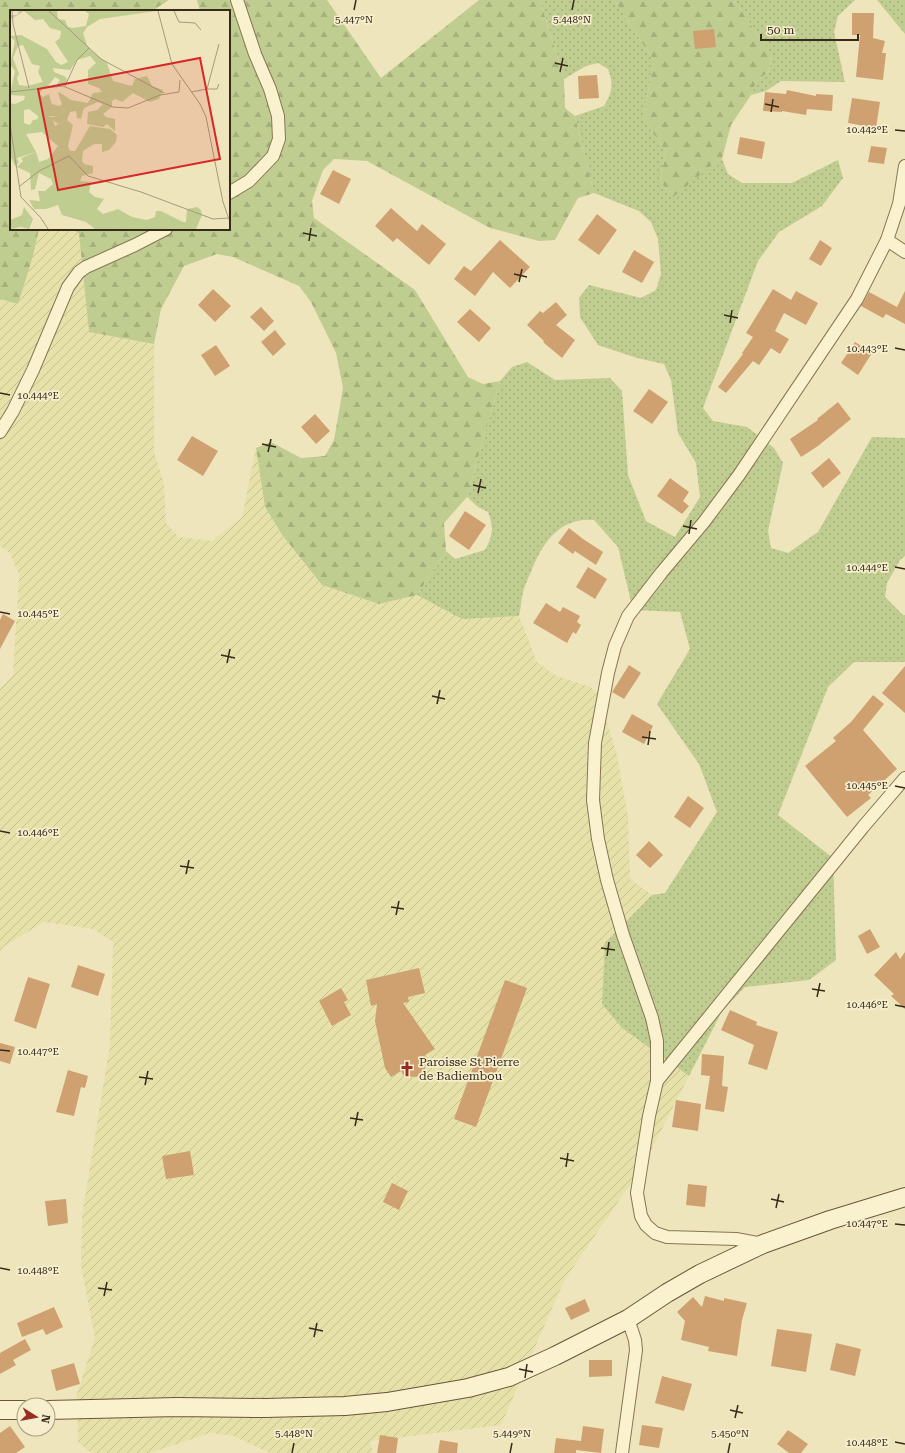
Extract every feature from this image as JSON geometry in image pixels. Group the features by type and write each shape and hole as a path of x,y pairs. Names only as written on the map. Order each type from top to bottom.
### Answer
{"street":[{"path":"230,193 249,181 273,156 279,139 278,116 270,89 255,54 237,0"},
{"path":"763,1244 736,1239 667,1236 656,1233 646,1225 641,1216 637,1193 649,1116 657,1081 657,1041 652,1018 623,935 607,880 598,839 593,800 595,742 608,673 615,646 628,616 662,572 704,522 739,475 858,299 887,240 899,204 905,166"},
{"path":"0,432 33,370 68,287 79,272 86,267 164,230"},
{"path":"887,240 905,252"},
{"path":"657,1081 848,844 905,778"},
{"path":"56,1410 177,1407 309,1408 345,1406 415,1397 468,1388 509,1376 555,1356 628,1319 700,1274 763,1244 830,1220 905,1197"},
{"path":"622,1453 636,1350 635,1340 628,1319"},
{"path":"0,1410 16,1410"}],"shaded area":[{"path":"39,230 74,230 79,234 89,332 154,344 154,452 164,484 166,523 179,537 212,541 242,517 256,448 265,507 283,536 322,585 379,604 417,595 462,619 519,616 537,662 556,676 591,687 599,696 617,755 628,817 630,879 652,895 605,943 622,1028 689,1076 643,1166 565,1279 501,1425 370,1441 373,1453 270,1453 233,1436 210,1433 150,1453 91,1453 78,1442 77,1394 95,1338 81,1266 82,1216 110,1044 113,942 93,929 44,922 3,947 0,953 0,689 13,675 19,574 9,552 0,546 0,299 18,304 33,256"}],"green space":[{"path":"0,0 169,0 154,10 10,10 10,230 39,230 33,256 18,304 0,299"},
{"path":"197,0 327,0 381,78 479,0 540,0 564,79 565,108 575,116 594,193 578,198 555,240 539,241 490,228 367,161 334,159 323,170 312,201 314,218 415,290 468,377 483,384 500,381 467,497 444,523 446,551 417,595 379,604 322,585 283,536 265,507 256,448 271,442 301,458 325,456 334,440 343,388 336,353 311,302 299,286 233,257 217,254 184,266 161,309 154,344 89,332 79,234 74,230 230,230 230,10 200,10"},
{"path":"540,0 614,0 654,61 643,118 666,152 660,180 672,197 717,161 722,159 728,174 742,183 792,183 838,160 843,178 822,206 779,232 758,261 703,408 713,421 747,427 774,448 783,463 768,531 771,548 788,553 818,532 872,437 905,438 905,556 900,560 887,583 885,597 903,615 905,615 905,662 854,662 828,687 778,815 833,858 836,960 809,980 745,987 722,1011 689,1076 622,1028 602,1004 605,943 652,895 665,893 717,812 699,764 657,704 690,649 680,612 633,610 618,547 594,520 582,520 562,527 547,542 535,561 526,584 522,595 519,616 462,619 417,595 446,551 455,559 485,550 490,540 492,527 488,512 478,507 467,497 500,381 512,367 527,362 555,380 610,378 622,391 628,475 646,521 675,537 700,497 696,463 678,433 671,380 664,364 637,358 598,345 580,317 579,298 589,285 641,298 656,290 661,274 658,239 651,222 639,211 594,193 575,116 604,106 609,97 611,88 610,75 608,69 598,63 586,66 564,79"},
{"path":"614,0 734,0 772,56 769,71 756,82 751,95 731,125 722,159 717,161 672,198 660,180 666,152 643,118 654,61"},
{"path":"734,0 855,0 838,16 834,32 845,82 781,81 766,91 751,95 756,82 769,71 772,56"},
{"path":"877,0 905,0 905,34"}],"building":[{"path":"852,13 874,13 873,38 885,41 882,53 886,53 883,80 856,77 860,35 852,35"},
{"path":"714,29 716,47 695,49 693,31"},
{"path":"597,75 599,98 579,99 578,76"},
{"path":"787,90 816,96 816,94 833,95 832,111 807,109 806,115 782,111 763,111 765,92 786,94"},
{"path":"852,98 880,102 876,128 848,123"},
{"path":"740,137 765,142 762,159 737,154"},
{"path":"871,146 887,148 884,164 868,162"},
{"path":"333,170 351,179 339,204 320,194"},
{"path":"391,208 417,231 422,224 446,244 429,265 397,238 393,242 375,226"},
{"path":"597,214 617,230 599,255 578,240"},
{"path":"500,240 530,267 510,288 493,272 475,296 454,279 464,266 471,271"},
{"path":"820,240 832,248 821,266 809,259"},
{"path":"634,250 654,262 642,283 622,272"},
{"path":"213,289 231,306 215,322 198,305"},
{"path":"773,289 791,300 796,291 818,303 806,325 784,313 775,331 789,339 780,354 771,348 759,365 753,361 726,393 718,387 743,354 742,353 753,337 746,333"},
{"path":"905,291 905,324 886,314 883,318 861,306 869,292 897,307"},
{"path":"556,302 567,315 556,325 575,340 562,358 543,342 544,341 527,325 540,311 543,313"},
{"path":"261,307 274,321 264,331 250,317"},
{"path":"470,309 491,328 479,342 457,322"},
{"path":"275,330 286,344 273,356 261,342"},
{"path":"855,342 872,353 858,375 841,363"},
{"path":"216,345 230,366 215,376 201,355"},
{"path":"649,389 668,402 652,424 633,411"},
{"path":"838,402 851,419 818,446 801,457 790,439 818,420 817,419"},
{"path":"315,414 330,431 316,444 301,427"},
{"path":"192,436 218,451 203,476 177,460"},
{"path":"829,458 841,473 823,488 811,473"},
{"path":"670,478 689,492 683,501 689,506 682,514 657,496"},
{"path":"465,511 486,525 469,550 449,536"},
{"path":"569,528 603,552 596,565 575,551 573,554 558,543"},
{"path":"588,567 607,579 595,599 576,587"},
{"path":"546,603 560,612 563,607 580,616 577,622 581,625 576,634 573,632 567,643 533,623"},
{"path":"3,614 15,621 0,649 0,620"},
{"path":"629,665 641,673 624,699 612,692"},
{"path":"905,666 905,713 882,693"},
{"path":"873,695 884,704 863,730 897,769 868,795 871,798 847,817 805,766 836,741 833,738 851,722"},
{"path":"632,714 653,726 644,744 622,732"},
{"path":"688,796 704,808 690,828 674,817"},
{"path":"649,841 663,855 650,868 636,855"},
{"path":"870,929 880,947 867,954 858,936"},
{"path":"896,952 900,959 905,952 905,1009 891,996 894,994 874,975"},
{"path":"78,965 105,974 98,996 71,987"},
{"path":"419,968 425,993 408,997 409,1002 403,1003 435,1049 425,1055 428,1059 423,1074 416,1077 404,1076 401,1071 391,1077 385,1068 375,1021 377,1004 371,1006 366,980"},
{"path":"28,977 50,984 36,1029 14,1021"},
{"path":"505,980 527,988 476,1127 454,1119"},
{"path":"341,988 348,1000 344,1002 351,1015 332,1026 319,1001"},
{"path":"730,1010 757,1022 756,1025 778,1032 767,1070 748,1064 754,1045 721,1030"},
{"path":"0,1043 15,1047 10,1064 0,1061"},
{"path":"702,1054 724,1056 722,1086 728,1087 724,1112 705,1109 710,1076 701,1075"},
{"path":"68,1070 88,1076 85,1088 81,1087 74,1116 56,1112"},
{"path":"676,1100 701,1104 698,1131 672,1127"},
{"path":"190,1151 194,1175 166,1179 162,1156"},
{"path":"392,1183 408,1191 399,1210 383,1202"},
{"path":"688,1184 707,1186 705,1207 686,1205"},
{"path":"66,1199 68,1223 48,1226 45,1201"},
{"path":"705,1296 724,1301 724,1298 747,1303 742,1320 737,1356 708,1351 709,1347 681,1340 685,1321 677,1312 693,1297 702,1307"},
{"path":"585,1299 590,1311 571,1320 565,1308"},
{"path":"54,1307 63,1327 46,1335 43,1329 22,1337 17,1323"},
{"path":"777,1329 812,1334 806,1372 771,1366"},
{"path":"25,1339 31,1350 13,1360 16,1365 0,1374 0,1353"},
{"path":"836,1343 861,1349 855,1376 830,1370"},
{"path":"589,1360 612,1360 612,1376 589,1377"},
{"path":"74,1363 80,1384 56,1391 51,1370"},
{"path":"662,1376 692,1384 684,1411 655,1403"},
{"path":"642,1425 663,1428 659,1448 639,1445"},
{"path":"10,1426 16,1434 16,1437 18,1437 25,1447 16,1453 0,1453 0,1433"},
{"path":"583,1426 604,1429 601,1453 576,1450 576,1453 554,1453 556,1438 581,1441"},
{"path":"788,1430 808,1444 801,1453 789,1453 777,1444"},
{"path":"380,1435 398,1438 396,1453 377,1453"},
{"path":"440,1440 458,1443 457,1453 438,1453"}],"place":[{"name":"Paroisse St Pierre de Badiembou","path":"407,1069"}]}
